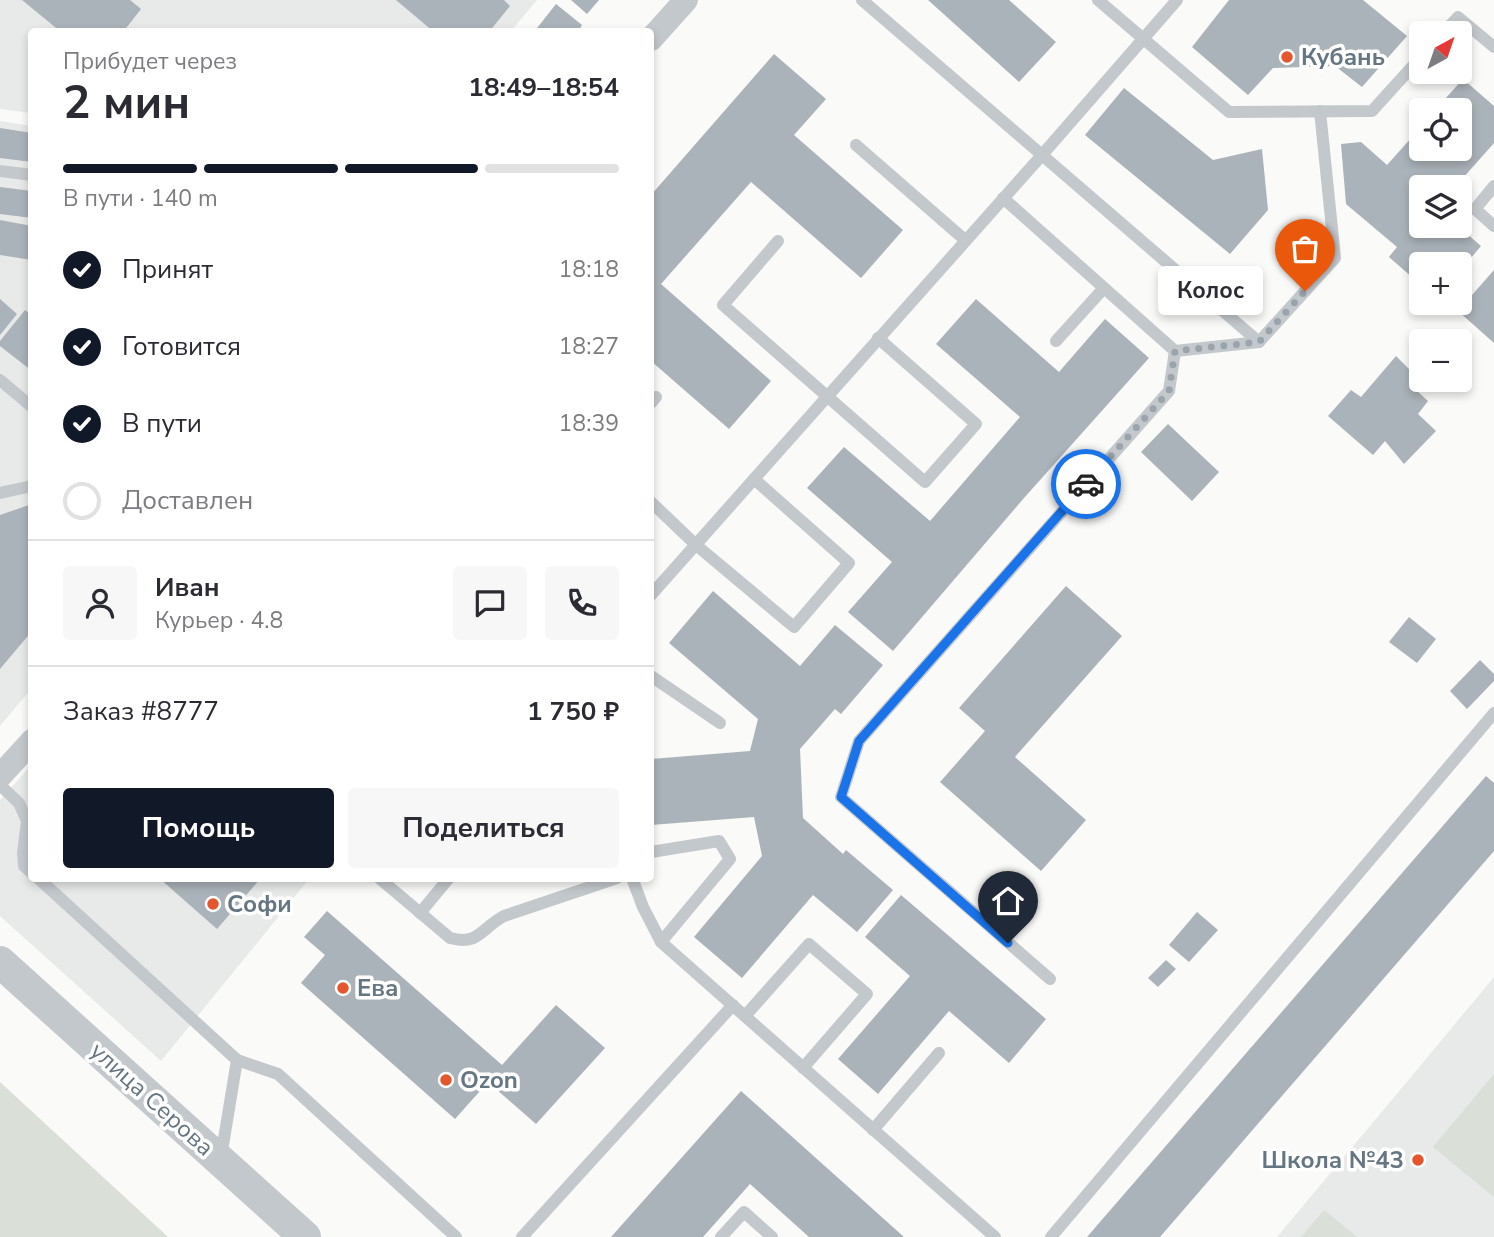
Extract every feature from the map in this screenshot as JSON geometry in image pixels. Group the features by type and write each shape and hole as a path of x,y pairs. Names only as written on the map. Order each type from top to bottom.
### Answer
{"street":[{"path":"654,36 686,0"},
{"path":"0,776 28,745"},
{"name":"улица Серова","path":"0,962 305,1237"}],"lane":[{"path":"862,0 1259,342"},
{"path":"1098,0 1229,112 1372,111 1409,70"},
{"path":"654,592 1177,0"},
{"path":"1472,29 1494,47"},
{"path":"1003,198 1175,351 1259,342 1335,258 1320,111"},
{"path":"856,145 965,240"},
{"path":"0,171 28,174"},
{"path":"1494,186 1475,209 1494,226"},
{"path":"778,241 723,305 925,482 976,424 878,338"},
{"path":"1056,341 1104,288"},
{"path":"1050,979 841,797 859,741 1169,391 1175,351"},
{"path":"2,387 28,404"},
{"path":"654,505 696,545 794,626 849,563 754,479"},
{"path":"0,493 28,487"},
{"path":"654,678 720,723"},
{"path":"1051,1237 1494,713"},
{"path":"0,785 19,803 27,821 23,853 24,866 28,870"},
{"path":"654,852 719,841 730,859 660,942"},
{"path":"41,882 237,1060 278,1074 456,1237"},
{"path":"384,882 450,938 463,941 477,937 504,916 605,882"},
{"path":"420,913 446,882"},
{"path":"634,882 660,942 995,1237"},
{"path":"745,1016 810,944 867,994 803,1068"},
{"path":"522,1237 733,1005"},
{"path":"873,1130 939,1053"},
{"path":"220,1160 237,1060"},
{"path":"721,1237 744,1212 772,1237"}],"shaded area":[{"path":"0,0 537,0 514,28 28,28 28,113 0,109"},
{"path":"0,121 28,125 28,693 0,726"},
{"path":"28,768 28,882 307,882 161,1061 0,916 0,800"},
{"name":"Школа №43","path":"1494,977 1494,1237 1277,1237 1406,1083"},
{"path":"1494,1074 1494,1197 1433,1147"},
{"path":"0,1082 168,1237 0,1237"},
{"path":"1324,1210 1357,1237 1301,1237"}],"building":[{"path":"22,0 130,0 141,9 126,28 56,28"},
{"path":"396,0 504,0 510,6 492,28 429,28"},
{"path":"571,0 599,0 587,14"},
{"path":"928,0 1009,0 1056,42 1019,82"},
{"path":"1229,0 1363,0 1407,36 1362,87 1335,66 1273,68 1248,95 1192,47"},
{"path":"556,4 582,25 580,28 537,28"},
{"path":"774,54 826,99 794,135 903,230 861,278 751,182 661,284 771,381 729,429 654,364 654,192"},
{"path":"1458,84 1469,84 1494,106 1494,143 1466,175 1409,175 1409,238 1472,238 1481,246 1472,257 1472,252 1409,252 1409,274 1389,257 1397,247 1346,204 1341,144 1361,142 1387,165 1409,140 1409,161 1472,161 1472,98 1446,98"},
{"path":"1124,88 1213,160 1262,149 1268,210 1230,254 1085,135"},
{"path":"0,128 28,132 28,162 0,158"},
{"path":"0,187 28,190 28,218 0,214"},
{"path":"0,220 28,225 28,259 0,255"},
{"path":"1494,270 1494,343 1462,315 1472,315 1472,295"},
{"path":"0,299 17,314 0,335"},
{"path":"976,299 1059,372 1105,319 1149,358 893,651 848,612 892,562 807,488 844,447 930,521 1020,417 936,344"},
{"path":"25,310 28,312 28,368 0,346 0,341"},
{"path":"1396,356 1409,369 1409,392 1418,392 1428,401 1418,414 1436,431 1404,464 1385,441 1373,455 1328,416 1351,390 1361,397"},
{"path":"1168,424 1219,472 1192,501 1141,452"},
{"path":"28,505 28,636 0,669 0,515"},
{"path":"1066,586 1122,636 1015,757 1086,820 1041,871 940,782 985,731 959,708"},
{"path":"713,591 800,666 835,625 883,665 841,714 835,709 800,749 803,818 843,854 846,850 893,890 857,932 813,895 742,978 694,937 762,856 754,817 654,825 654,759 750,751 758,719 669,643"},
{"path":"1409,617 1436,639 1417,663 1389,642"},
{"path":"1480,660 1494,674 1494,681 1467,709 1450,691"},
{"path":"1486,776 1494,783 1494,851 1160,1237 1087,1237"},
{"name":"Софи","path":"164,882 258,882 217,929"},
{"path":"901,895 1046,1019 1009,1063 949,1011 878,1094 838,1059 910,976 865,937"},
{"path":"327,911 502,1065 556,1005 605,1048 536,1124 488,1082 455,1119 301,983 325,955 304,937"},
{"path":"1197,912 1218,930 1189,962 1169,945"},
{"path":"1166,960 1176,969 1158,987 1148,978"},
{"path":"741,1091 904,1237 809,1237 750,1184 703,1237 611,1237"}],"way so far":[{"path":"1086,484 1169,391 1175,351 1259,342 1305,291"}],"place":[{"name":"Кубань","path":"1287,57"},
{"name":"Колос","path":"1305,291"},
{"name":"Софи","path":"213,904"},
{"name":"Ева","path":"343,988"},
{"name":"Ozon","path":"446,1080"},
{"name":"Школа №43","path":"1418,1160"}],"route":[{"path":"1008,943 841,797 859,741 1086,484"}]}
